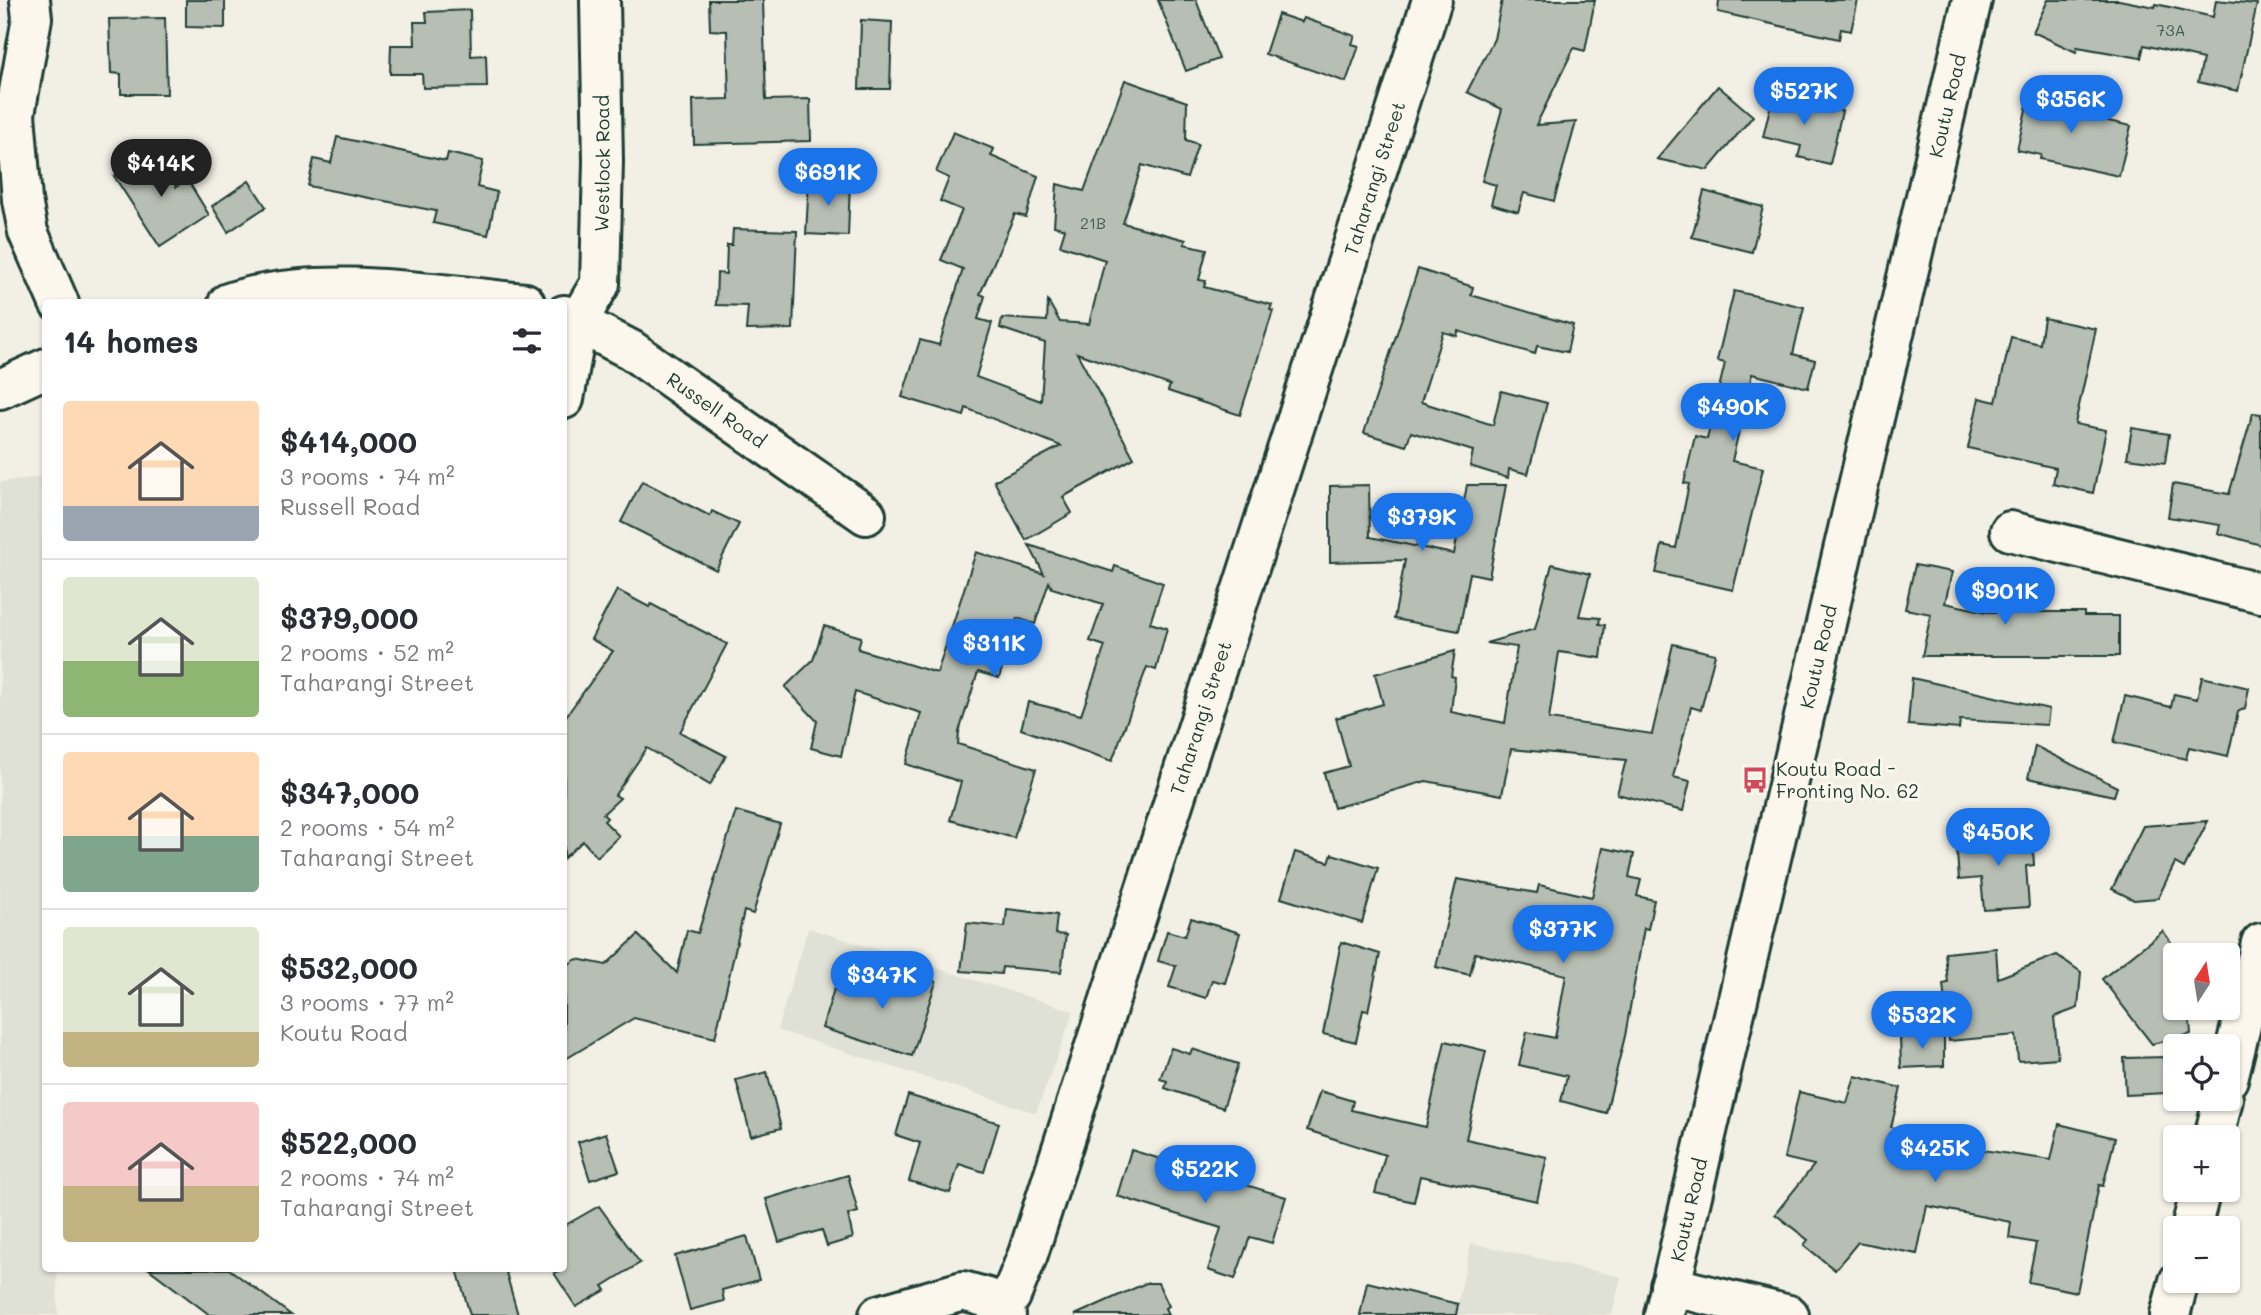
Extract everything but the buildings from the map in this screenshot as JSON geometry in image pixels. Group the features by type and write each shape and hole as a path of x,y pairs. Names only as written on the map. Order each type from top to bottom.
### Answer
{"street":[{"path":"30,0 32,18 7,97 28,232 57,299"},
{"name":"Westlock Road","path":"571,318 600,284 603,161 600,0"},
{"name":"Taharangi Street","path":"879,1315 963,1291 988,1298 1003,1312 1011,1296 1028,1254 1432,0"},
{"name":"Koutu Road","path":"1667,1301 1972,0"},
{"path":"244,299 281,290 329,289 383,290 481,299"},
{"path":"567,364 571,318"},
{"name":"Russell Road","path":"571,318 631,350 866,515"},
{"path":"0,388 42,370"},
{"path":"0,406 15,404 42,393"},
{"path":"2010,531 2261,593"},
{"path":"2239,1034 2261,943"},
{"path":"2170,1315 2176,1293"},
{"path":"1667,1301 1789,1315"}],"shaded area":[{"path":"40,477 42,1272 57,1272 58,1315 0,1315 0,482"},
{"path":"808,928 1074,1011 1036,1113 777,1030"},
{"path":"1471,1243 1621,1277 1612,1315 1455,1315"}],"place":[{"name":"Koutu Road - Fronting No. 62","path":"1755,780"}]}
